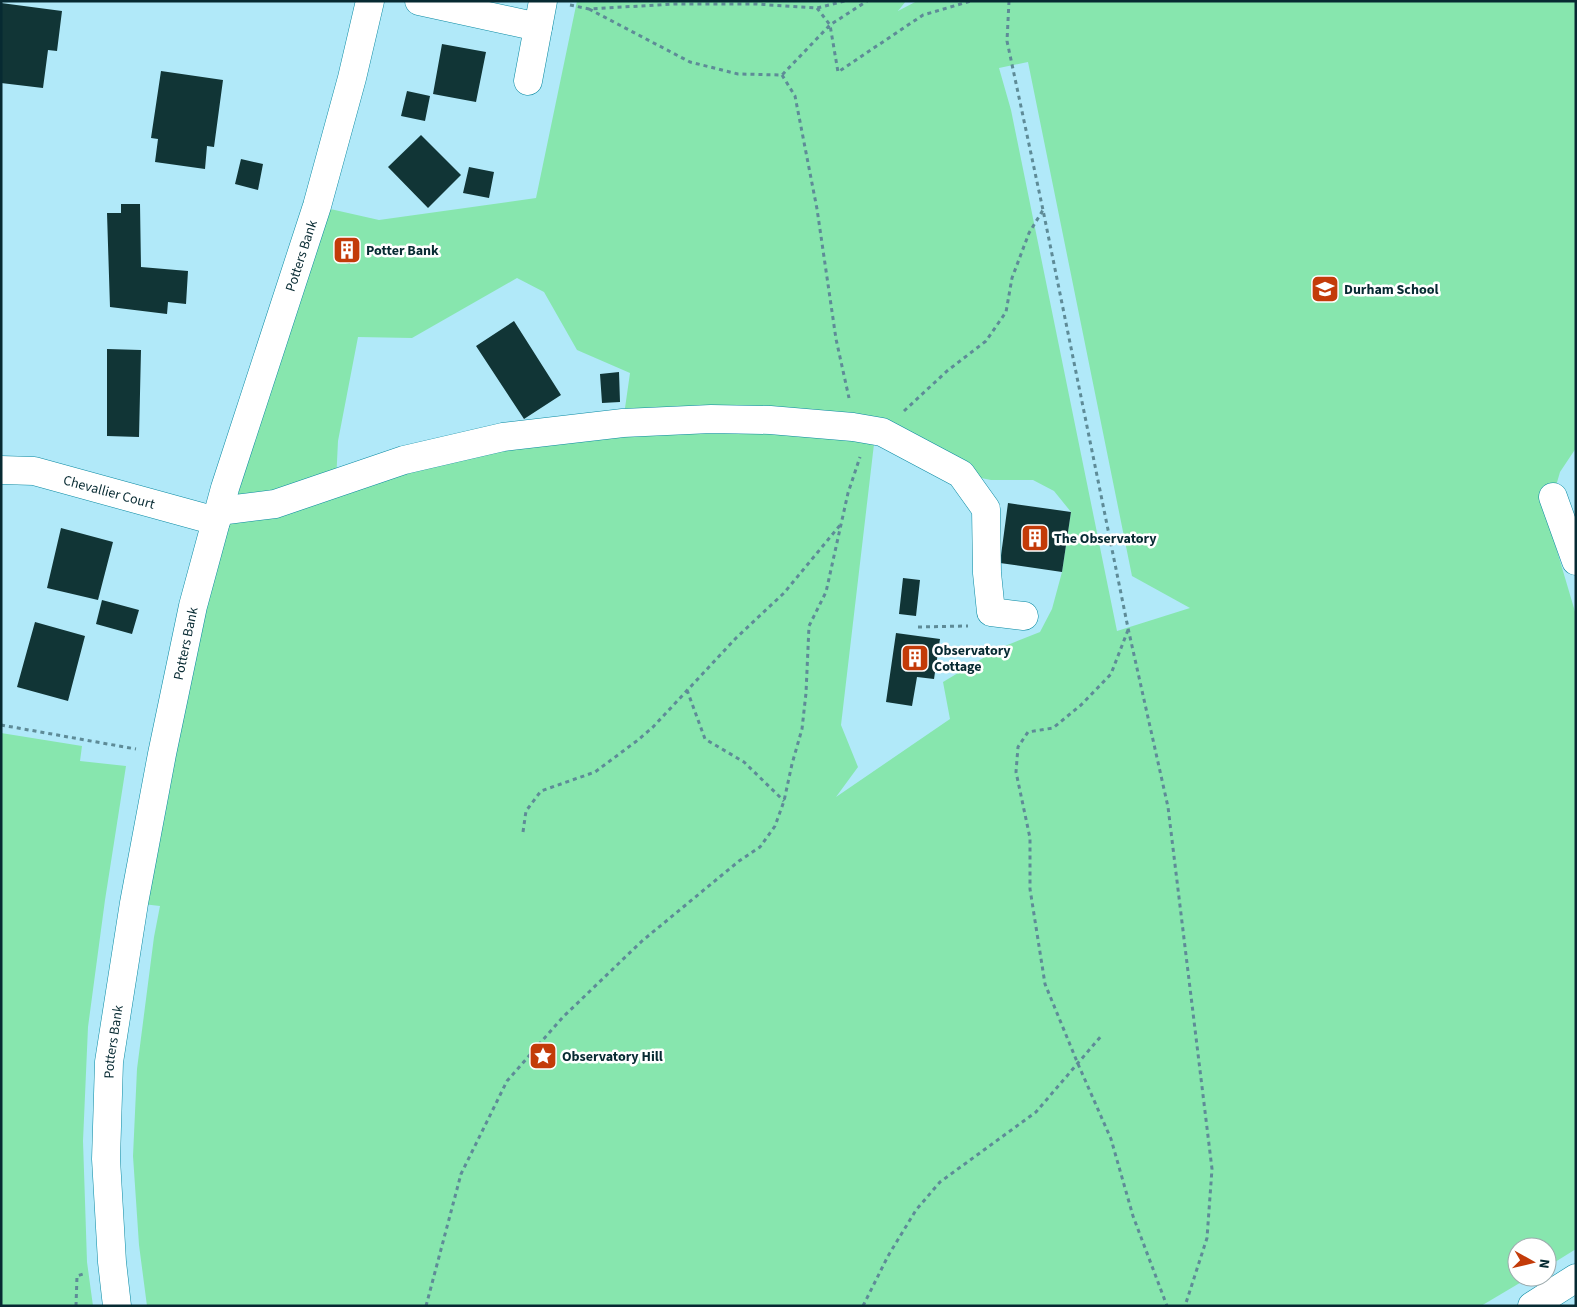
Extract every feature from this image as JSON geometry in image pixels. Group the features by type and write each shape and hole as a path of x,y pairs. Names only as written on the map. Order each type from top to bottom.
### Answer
{"street":[{"name":"Potters Bank","path":"117,1306 112,1262 106,1159 109,1062 134,903 162,754 193,606 218,516 317,206 352,78 370,1"},
{"path":"419,1 547,11 528,81"},
{"path":"218,516 276,504 404,460 503,437 623,423 711,419 780,420 868,430 961,474 986,509 987,573 992,612 1024,616"},
{"name":"Chevallier Court","path":"1,470 34,471 218,516"},
{"path":"1553,497 1576,561"},
{"path":"1532,1306 1576,1278"}],"path":[{"path":"547,11 674,4 756,4 817,8 845,1"},
{"path":"589,9 690,62 738,74 782,75 830,25 867,1"},
{"path":"817,8 830,25 838,72 923,15 972,1"},
{"path":"1010,1 1007,41 1128,628 1168,807 1212,1169 1207,1238 1184,1306"},
{"path":"782,75 795,96 817,209 836,339 846,379 868,430"},
{"path":"426,1306 461,1174 507,1081 563,1017 642,941 739,861 760,847 775,826 784,801 802,729 810,626 826,592 848,493 868,430 986,341 1006,312 1012,278 1029,233 1043,210"},
{"path":"524,832 526,811 541,791 595,772 653,727 736,638 784,593 842,522"},
{"path":"918,627 972,626 992,612"},
{"path":"1128,628 1111,674 1081,705 1053,728 1028,732 1018,746 1016,772 1030,838 1030,889 1045,984 1112,1139 1133,1216 1167,1306"},
{"path":"687,690 705,739 744,762 784,801"},
{"path":"1,725 162,754"},
{"path":"863,1306 888,1256 916,1210 940,1182 1036,1112 1102,1035"}],"green space":[{"path":"577,1 906,1 898,11 917,1 1576,1 1576,448 1560,472 1547,517 1576,615 1576,1249 1557,1261 1557,1237 1507,1237 1507,1287 1513,1287 1481,1306 147,1306 139,1245 133,1156 137,1069 154,937 160,906 134,903 177,677 317,206 379,220 536,198","holes":["1028,62 1132,576 1190,608 1117,631 1011,110 999,68","517,278 544,292 577,350 630,373 623,422 336,482 338,441 358,337 412,338","898,440 961,474 991,480 1033,480 1054,491 1071,512 1062,572 1052,609 1040,632 1000,648 943,682 950,719 836,797 858,767 841,725 874,444"]},
{"path":"1,733 82,746 80,761 126,766 88,1027 83,1141 87,1262 93,1306 1,1306"}],"building":[{"path":"1,3 62,11 57,51 48,50 43,88 1,83"},
{"path":"442,44 486,52 476,102 433,94"},
{"path":"161,71 223,80 214,147 207,146 205,169 155,162 158,139 151,138"},
{"path":"407,91 430,96 425,121 401,116"},
{"path":"421,135 461,175 428,208 388,167"},
{"path":"241,159 263,164 258,190 235,184"},
{"path":"469,167 494,172 489,198 463,193"},
{"path":"121,204 140,204 141,267 188,271 186,304 168,302 167,314 110,307 107,213 121,213"},
{"name":"Potter Bank","path":"341,242 355,246 350,264 341,262 343,255 338,254"},
{"path":"514,321 561,395 524,419 476,346"},
{"path":"107,349 141,350 139,437 107,436"},
{"path":"619,372 620,402 602,403 600,374"},
{"name":"The Observatory","path":"1008,503 1071,512 1062,572 1000,563"},
{"path":"61,528 113,542 98,600 47,588"},
{"path":"903,578 920,580 916,616 899,614"},
{"path":"102,600 139,610 132,634 96,624"},
{"path":"35,622 85,636 68,701 17,687"},
{"name":"Observatory Cottage","path":"896,633 940,639 934,679 917,677 912,706 886,702"}],"place":[{"name":"Potter Bank","path":"347,250"},
{"name":"Durham School","path":"1325,289"},
{"name":"The Observatory","path":"1035,538"},
{"name":"Observatory Cottage","path":"915,658"},
{"name":"Observatory Hill","path":"543,1056"}]}
